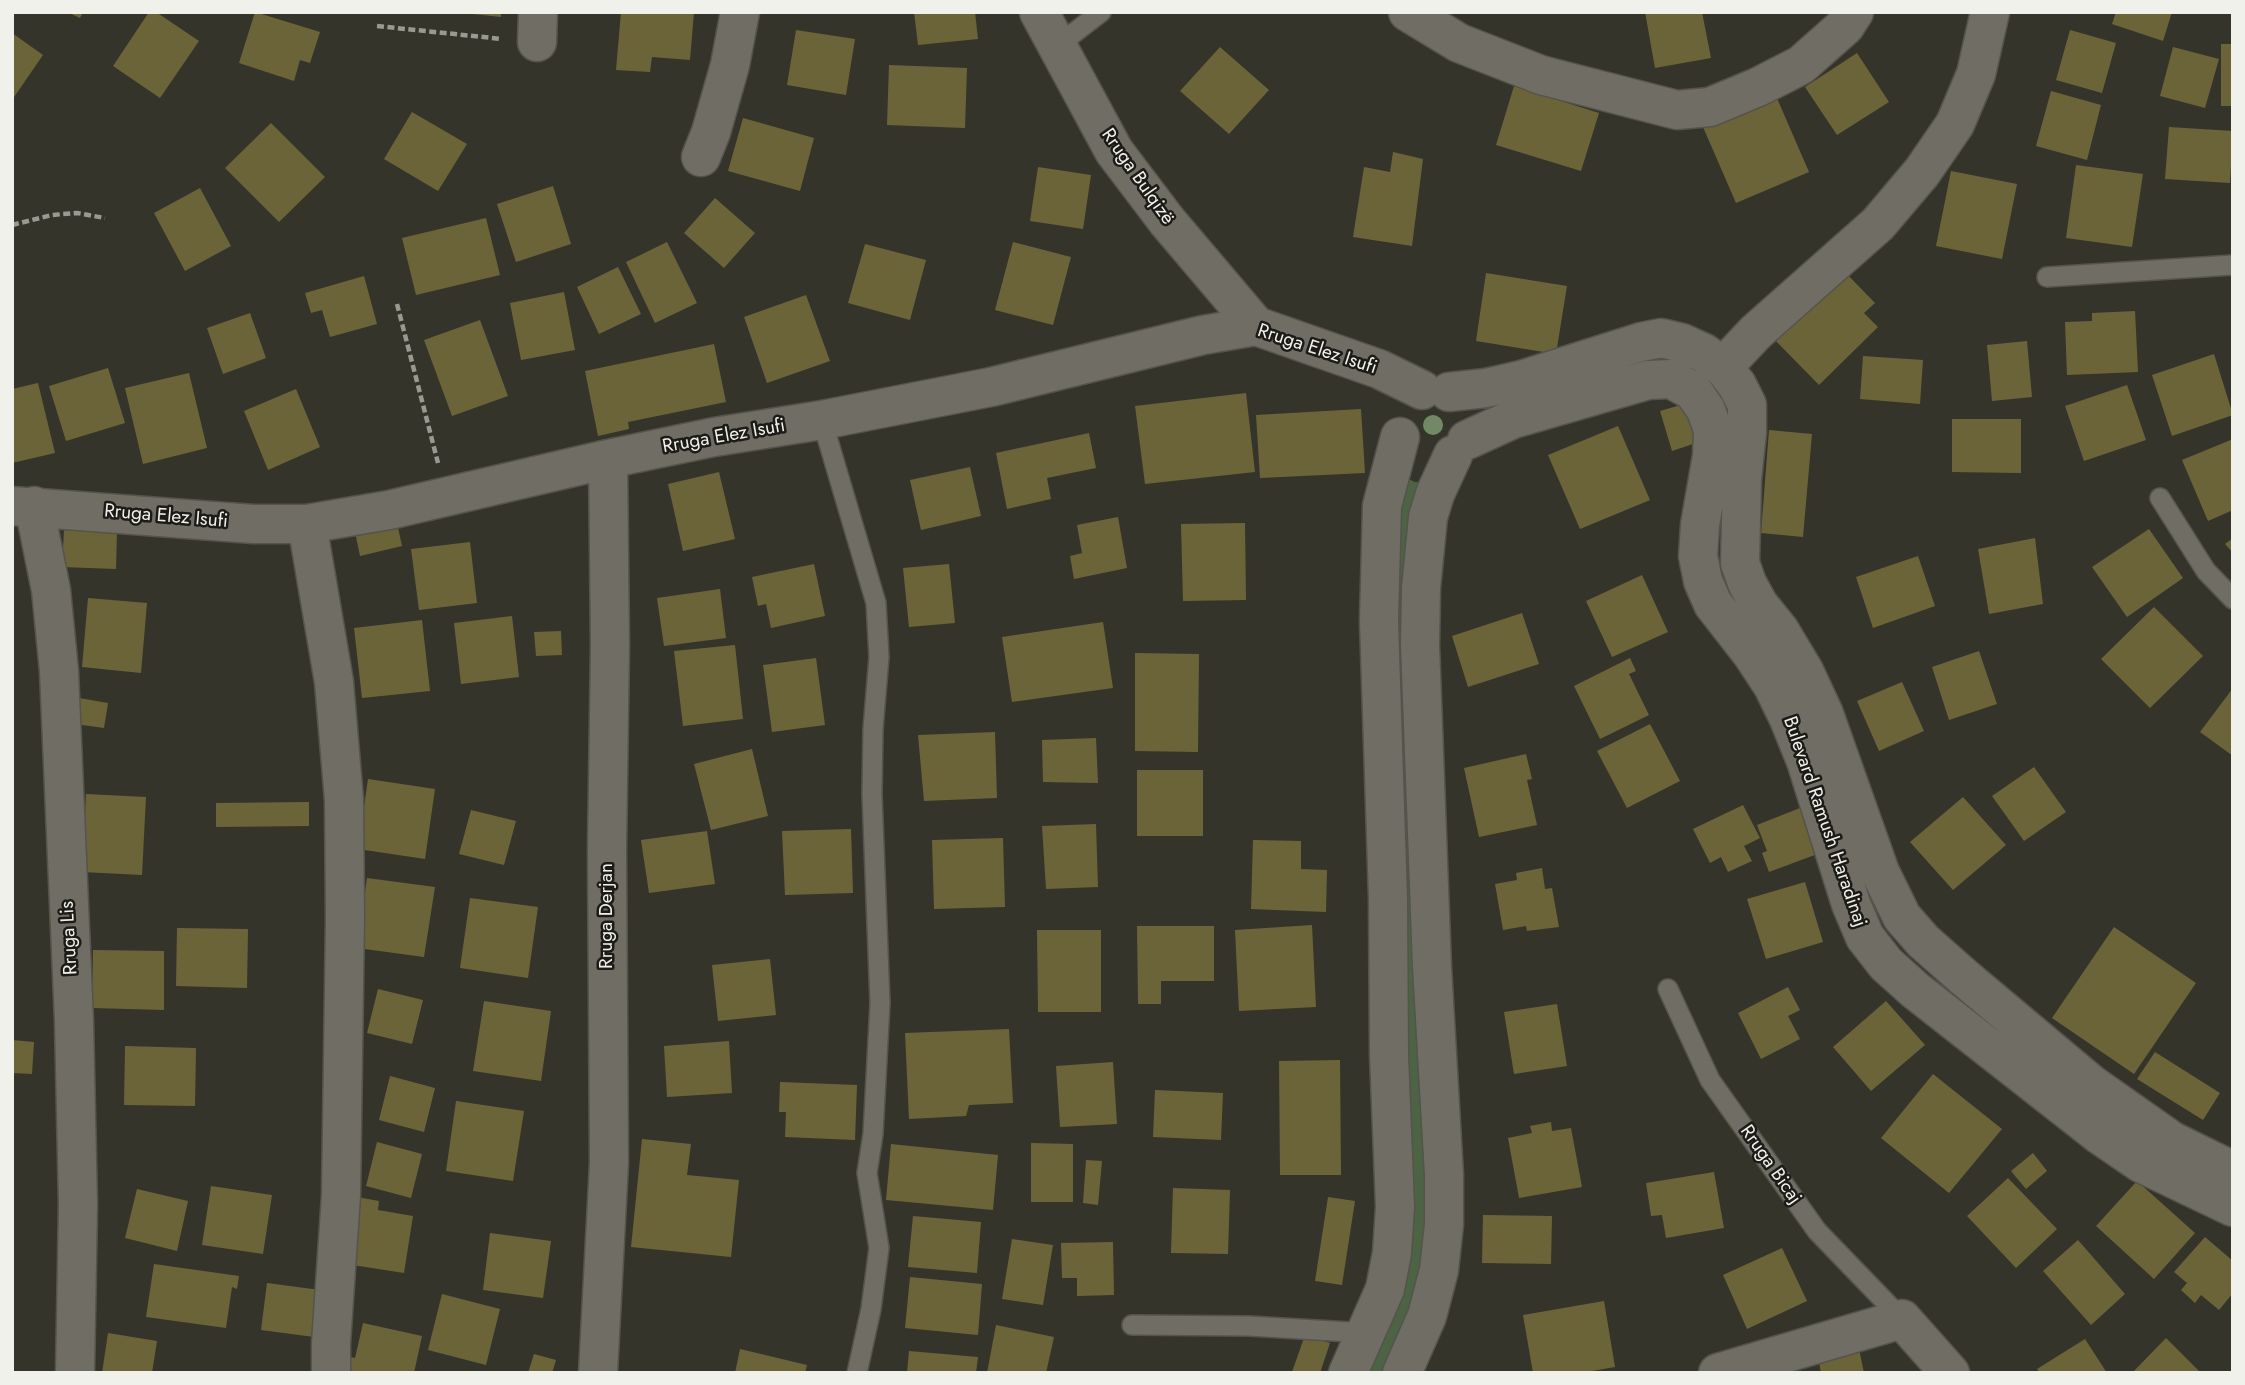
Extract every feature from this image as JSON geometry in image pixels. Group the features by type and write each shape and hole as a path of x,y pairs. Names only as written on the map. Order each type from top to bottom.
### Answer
{"street":[{"path":"701,157 730,65 740,12"},
{"name":"Rruga Bulqizë","path":"1040,12 1114,151 1167,221 1256,326"},
{"path":"1408,12 1459,43 1541,75 1677,110 1710,107 1801,65 1845,26 1854,12"},
{"path":"1348,1373 1385,1289 1392,1253 1395,1207 1389,1054 1388,872 1379,621 1382,506 1400,437 1398,425 1404,404 1411,396 1435,391 1486,388 1521,380 1661,338 1682,343 1704,353 1723,367 1756,332 1878,224 1922,172 1955,124 1976,74 1990,12"},
{"name":"Rruga Elez Isufi","path":"23,506 253,524 307,524 389,510 714,437 822,420 991,387 1203,335 1256,326 1435,391"},
{"name":"Bulevard Ramush Haradinaj","path":"1723,367 1737,385 1747,405 1740,563 1759,605 1804,671 1824,714 1880,872 1902,917 1958,972 2091,1084 2172,1141 2233,1171"},
{"name":"Bulevard Ramush Haradinaj","path":"1400,437 1413,454 1422,458 1443,459 1513,419 1648,380 1671,379 1693,391 1706,410 1713,430 1712,456 1700,525 1698,556 1703,581 1713,604 1773,686 1789,719 1806,761 1851,904 1865,937 1886,964 1915,990 2100,1135 2141,1163 2233,1207"},
{"path":"1402,1373 1427,1316 1438,1270 1444,1224 1420,645 1421,588 1429,517 1435,494 1470,429 1466,407 1458,398 1435,391"},
{"name":"Rruga Derjan","path":"598,1373 608,1163 608,459"},
{"name":"Rruga Lis","path":"23,506 51,590 59,671 78,1205 75,1373"},
{"path":"307,524 334,682 344,800 341,1196 331,1373"},
{"path":"1718,1373 1902,1319"},
{"name":"Rruga Bicaj","path":"1902,1319 1950,1373"}],"lane":[{"path":"1057,46 1101,12"},
{"path":"2047,277 2233,265"},
{"path":"822,420 876,603 879,657 873,729 872,794 880,1003 874,1121 867,1173 879,1248 871,1309 857,1373"},
{"path":"2160,498 2206,571 2233,599"},
{"name":"Rruga Bicaj","path":"1668,989 1710,1080 1817,1231 1902,1319"},
{"path":"1132,1325 1249,1326 1367,1333"}],"path":[{"path":"377,26 538,27"},
{"path":"12,225 52,215 77,214 105,218"},
{"path":"397,304 445,497"}],"green space":[{"path":"1404,477 1415,482 1424,482 1430,1202 1420,1279 1388,1373 1363,1373 1375,1345 1395,509"}],"building":[{"path":"67,12 83,12 80,18"},
{"path":"149,12 156,12 199,41 160,98 113,66"},
{"path":"255,12 320,32 310,63 300,60 294,81 239,63"},
{"path":"501,12 501,17 473,14"},
{"path":"621,12 694,12 690,60 652,57 650,72 616,70"},
{"path":"914,12 975,12 978,39 918,45"},
{"path":"1645,12 1702,12 1711,58 1655,68"},
{"path":"2116,12 2172,12 2163,41 2112,24"},
{"path":"796,30 855,39 846,95 787,85"},
{"path":"2070,30 2116,43 2102,93 2056,80"},
{"path":"12,33 43,55 12,100"},
{"path":"2221,44 2233,44 2233,106 2221,106"},
{"path":"1220,47 1269,90 1229,134 1180,91"},
{"path":"2173,47 2219,59 2205,108 2160,96"},
{"path":"1857,53 1889,102 1837,135 1805,87"},
{"path":"889,65 967,68 965,128 887,125"},
{"path":"1514,86 1599,113 1581,171 1496,145"},
{"path":"2051,91 2101,105 2087,160 2036,146"},
{"path":"1776,96 1809,172 1736,203 1703,127"},
{"path":"412,112 467,144 438,191 384,159"},
{"path":"743,118 814,138 800,191 728,171"},
{"path":"271,123 325,177 279,222 225,168"},
{"path":"2169,127 2233,131 2230,183 2165,179"},
{"path":"1393,152 1423,159 1412,246 1353,237 1364,167 1390,172"},
{"path":"2076,165 2143,174 2132,247 2066,238"},
{"path":"1038,167 1091,175 1083,229 1030,221"},
{"path":"1951,171 2017,184 2002,259 1936,246"},
{"path":"553,186 571,244 516,262 497,204"},
{"path":"200,188 231,246 185,271 154,213"},
{"path":"715,198 755,233 724,268 684,233"},
{"path":"486,218 500,275 416,295 402,238"},
{"path":"667,242 697,303 655,323 626,262"},
{"path":"1013,242 1071,257 1053,325 995,310"},
{"path":"865,244 926,260 910,320 848,303"},
{"path":"618,267 641,314 599,334 577,287"},
{"path":"1840,267 1875,303 1864,313 1878,327 1819,385 1770,335"},
{"path":"1486,273 1567,286 1556,354 1476,341"},
{"path":"364,276 377,324 330,337 322,310 311,313 305,293"},
{"path":"564,292 575,350 521,360 510,303"},
{"path":"806,295 830,361 767,383 744,317"},
{"path":"2135,311 2138,372 2067,375 2065,322 2092,321 2092,313"},
{"path":"250,313 266,358 223,374 207,328"},
{"path":"480,320 508,396 452,416 424,340"},
{"path":"2027,341 2032,397 1992,401 1987,345"},
{"path":"714,344 726,402 628,422 629,429 598,436 585,371"},
{"path":"2214,354 2233,415 2172,436 2152,375"},
{"path":"1863,356 1923,360 1920,404 1860,399"},
{"path":"108,368 125,423 66,441 49,386"},
{"path":"189,373 207,448 143,464 125,388"},
{"path":"38,383 55,453 12,463 12,389"},
{"path":"2127,385 2146,440 2084,461 2065,406"},
{"path":"296,389 320,447 268,470 244,411"},
{"path":"1246,393 1255,472 1145,484 1135,406"},
{"path":"1684,404 1696,443 1672,451 1660,411"},
{"path":"1361,409 1365,473 1260,478 1256,415"},
{"path":"1952,419 2021,419 2021,473 1952,472"},
{"path":"1618,426 1650,500 1580,529 1548,455"},
{"path":"1769,430 1812,434 1803,537 1761,533"},
{"path":"1089,433 1096,468 1047,478 1051,499 1007,509 996,453"},
{"path":"2233,439 2233,510 2208,521 2182,460"},
{"path":"970,467 981,516 921,530 910,480"},
{"path":"719,472 735,539 683,551 668,484"},
{"path":"1118,517 1127,568 1074,579 1070,556 1082,553 1077,525"},
{"path":"397,523 402,546 360,556 355,532"},
{"path":"1245,523 1246,600 1183,601 1181,524"},
{"path":"2149,529 2183,578 2127,617 2092,567"},
{"path":"64,530 117,531 116,569 62,567"},
{"path":"2035,538 2043,604 1989,614 1978,549"},
{"path":"2233,538 2233,553 2225,544"},
{"path":"470,542 477,603 419,610 411,549"},
{"path":"1918,556 1935,606 1873,628 1856,577"},
{"path":"814,564 825,616 771,628 766,604 758,606 752,577"},
{"path":"949,564 955,623 909,627 903,568"},
{"path":"1642,575 1668,632 1612,657 1586,601"},
{"path":"720,589 726,638 664,646 657,598"},
{"path":"88,598 147,603 141,673 82,667"},
{"path":"2154,607 2203,656 2150,708 2101,659"},
{"path":"1522,613 1539,664 1468,687 1452,636"},
{"path":"512,616 519,677 461,684 454,623"},
{"path":"422,620 430,691 362,698 354,628"},
{"path":"1103,622 1113,688 1012,702 1002,637"},
{"path":"561,631 562,655 536,656 534,632"},
{"path":"735,645 743,719 683,726 674,651"},
{"path":"1979,651 1997,704 1949,720 1932,667"},
{"path":"1135,653 1199,654 1198,752 1135,751"},
{"path":"816,658 825,725 772,732 763,665"},
{"path":"1630,658 1636,671 1629,674 1649,715 1600,739 1574,686"},
{"path":"1902,682 1924,731 1879,751 1857,701"},
{"path":"2233,688 2233,756 2200,732"},
{"path":"79,698 108,703 104,728 75,724"},
{"path":"1650,724 1680,781 1627,808 1597,751"},
{"path":"995,732 997,798 924,801 918,735"},
{"path":"1096,738 1098,783 1043,782 1042,740"},
{"path":"752,749 768,816 711,830 694,764"},
{"path":"1526,754 1532,779 1527,780 1537,825 1479,837 1464,768"},
{"path":"2034,767 2066,812 2024,841 1992,796"},
{"path":"1137,770 1203,770 1203,836 1137,836"},
{"path":"368,779 435,789 425,859 358,849"},
{"path":"86,794 146,797 142,875 82,872"},
{"path":"1963,797 2006,845 1953,890 1910,842"},
{"path":"309,802 309,826 216,827 216,803"},
{"path":"1743,805 1760,838 1744,846 1752,861 1728,872 1721,857 1710,863 1693,829"},
{"path":"1805,806 1828,850 1769,872 1762,853 1767,851 1757,825"},
{"path":"471,810 516,821 504,865 459,854"},
{"path":"1096,824 1098,887 1046,889 1042,826"},
{"path":"851,829 853,893 785,895 782,831"},
{"path":"707,831 715,884 649,893 641,840"},
{"path":"1003,838 1005,907 934,909 932,840"},
{"path":"1253,840 1301,841 1301,869 1327,870 1326,912 1251,909"},
{"path":"1542,868 1545,889 1552,888 1559,927 1527,931 1526,926 1503,930 1495,884 1517,880 1516,873"},
{"path":"367,878 435,887 424,957 357,948"},
{"path":"1805,882 1823,942 1766,959 1747,899"},
{"path":"470,898 538,907 528,978 460,968"},
{"path":"1312,925 1316,1007 1239,1011 1235,930"},
{"path":"1137,926 1214,926 1214,981 1161,981 1161,1004 1138,1004"},
{"path":"2114,927 2196,983 2134,1074 2052,1018"},
{"path":"177,928 248,929 247,988 176,986"},
{"path":"1037,930 1101,930 1101,1012 1038,1012"},
{"path":"93,950 164,951 164,1010 92,1008"},
{"path":"770,959 776,1015 718,1021 712,965"},
{"path":"1788,987 1800,1010 1788,1016 1800,1039 1761,1059 1738,1013"},
{"path":"378,989 423,1000 412,1044 367,1033"},
{"path":"484,1001 551,1011 541,1081 473,1071"},
{"path":"1886,1001 1925,1045 1871,1091 1833,1047"},
{"path":"1557,1004 1567,1066 1514,1074 1504,1012"},
{"path":"1009,1029 1013,1103 969,1105 966,1116 909,1119 905,1033"},
{"path":"12,1040 34,1042 32,1074 12,1073"},
{"path":"729,1041 732,1093 667,1097 664,1046"},
{"path":"125,1046 196,1048 195,1106 124,1105"},
{"path":"2155,1052 2220,1093 2203,1120 2137,1079"},
{"path":"1340,1060 1341,1175 1280,1175 1279,1061"},
{"path":"1113,1062 1117,1124 1060,1127 1056,1066"},
{"path":"1933,1074 2002,1129 1949,1193 1881,1138"},
{"path":"390,1076 435,1088 424,1132 379,1120"},
{"path":"780,1082 857,1085 855,1140 785,1137 786,1112 779,1112"},
{"path":"1155,1090 1223,1093 1221,1140 1153,1137"},
{"path":"456,1101 524,1111 513,1181 446,1171"},
{"path":"1551,1122 1552,1131 1571,1128 1582,1187 1519,1198 1508,1138 1532,1133 1530,1126"},
{"path":"642,1139 691,1144 687,1175 739,1180 731,1257 631,1247"},
{"path":"377,1142 422,1154 411,1198 366,1186"},
{"path":"1031,1143 1073,1144 1073,1202 1031,1202"},
{"path":"891,1144 998,1155 993,1210 886,1200"},
{"path":"2033,1153 2047,1171 2026,1189 2011,1171"},
{"path":"1086,1160 1102,1161 1098,1205 1083,1203"},
{"path":"1714,1172 1724,1228 1666,1238 1662,1215 1651,1216 1646,1183"},
{"path":"2008,1178 2057,1229 2016,1268 1967,1216"},
{"path":"2137,1181 2195,1233 2154,1279 2096,1226"},
{"path":"211,1186 272,1195 263,1254 202,1245"},
{"path":"1173,1188 1230,1190 1228,1254 1171,1253"},
{"path":"137,1189 188,1201 177,1251 125,1238"},
{"path":"357,1197 379,1201 378,1210 413,1216 404,1273 346,1264"},
{"path":"1328,1197 1355,1201 1342,1285 1315,1281"},
{"path":"1483,1215 1552,1216 1551,1264 1482,1263"},
{"path":"913,1216 981,1222 977,1273 908,1267"},
{"path":"490,1233 551,1241 543,1298 483,1290"},
{"path":"2205,1237 2233,1261 2233,1293 2219,1310 2201,1295 2195,1303 2181,1290 2187,1283 2174,1272"},
{"path":"1012,1239 1053,1245 1043,1305 1002,1299"},
{"path":"2078,1240 2125,1294 2091,1325 2043,1271"},
{"path":"1113,1242 1114,1295 1077,1296 1077,1278 1062,1278 1061,1243"},
{"path":"1782,1248 1807,1301 1747,1329 1723,1275"},
{"path":"154,1264 239,1276 237,1289 232,1287 226,1328 146,1317"},
{"path":"910,1277 982,1284 978,1335 905,1328"},
{"path":"267,1283 320,1290 314,1337 261,1330"},
{"path":"442,1294 500,1309 486,1365 428,1350"},
{"path":"1604,1301 1615,1367 1581,1373 1533,1373 1523,1315"},
{"path":"363,1323 422,1336 414,1373 341,1373 345,1356 355,1358"},
{"path":"996,1325 1054,1337 1046,1373 987,1373"},
{"path":"108,1333 157,1341 152,1373 102,1373"},
{"path":"1305,1335 1330,1343 1320,1373 1292,1372"},
{"path":"2166,1338 2201,1373 2132,1373"},
{"path":"2085,1339 2107,1373 2040,1373 2037,1369"},
{"path":"1858,1344 1864,1373 1821,1373 1817,1351"},
{"path":"740,1349 807,1365 805,1373 735,1373"},
{"path":"909,1351 978,1357 976,1373 907,1373"},
{"path":"534,1354 556,1360 552,1373 528,1373"}]}
